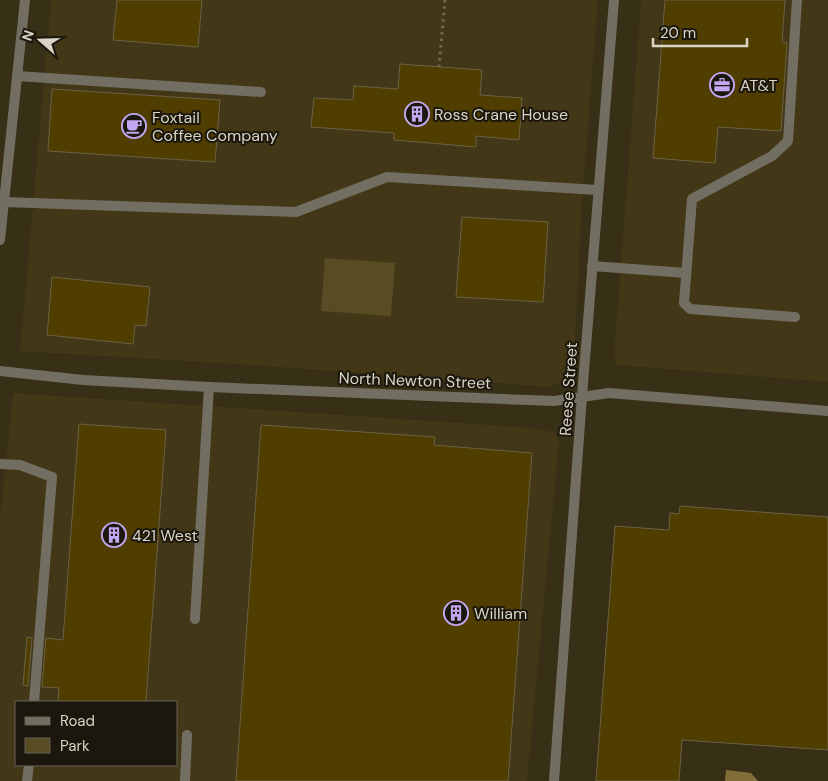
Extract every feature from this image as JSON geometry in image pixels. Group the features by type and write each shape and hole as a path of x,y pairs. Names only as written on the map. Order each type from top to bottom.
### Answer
{"street":[{"path":"0,240 25,0"},
{"name":"Reese Street","path":"554,781 582,396 614,0"},
{"path":"795,317 690,309 684,302 692,199 772,156 788,141 797,0"},
{"path":"17,76 261,92"},
{"path":"4,202 296,212 388,177 598,190"},
{"path":"592,266 686,274"},
{"name":"North Newton Street","path":"0,371 83,380 209,388 554,401 609,394 828,411"},
{"path":"195,620 209,388"},
{"path":"0,464 20,465 52,477 34,701"},
{"path":"185,781 187,734"},
{"path":"28,781 29,766"}],"path":[{"path":"439,67 445,0"}],"shaded area":[{"path":"51,0 598,0 582,203 575,338 568,378 550,387 251,365 20,351"},
{"path":"641,0 828,0 828,382 617,365 614,355"},
{"path":"13,393 522,427 554,432 559,443 527,781 0,781 0,517"},
{"path":"726,770 751,773 758,781 725,781"}],"green space":[{"path":"325,258 395,263 391,316 321,311"}],"building":[{"path":"117,0 202,0 198,47 113,40"},
{"name":"AT&T","path":"665,0 785,0 782,42 787,43 781,131 718,127 715,163 653,158"},
{"name":"Ross Crane House","path":"400,64 482,70 480,95 522,98 519,140 476,136 476,147 394,140 394,133 311,127 314,98 353,100 354,86 398,89"},
{"name":"Foxtail Coffee Company","path":"52,89 220,100 215,162 48,151"},
{"path":"462,217 548,222 543,302 456,297"},
{"path":"52,277 150,287 146,326 135,325 133,344 47,335"},
{"name":"421 West","path":"79,424 166,430 146,701 58,701 59,688 42,687 46,638 63,640"},
{"path":"261,425 435,437 434,445 532,453 508,781 236,781"},
{"path":"680,506 828,517 828,750 682,740 679,781 596,781 615,526 669,530 670,513 679,514"},
{"path":"27,637 32,638 28,686 23,685"}],"place":[{"name":"AT&T","path":"722,85"},
{"name":"Ross Crane House","path":"417,114"},
{"name":"Foxtail Coffee Company","path":"134,126"},
{"name":"421 West","path":"114,535"},
{"name":"William","path":"456,613"}]}
